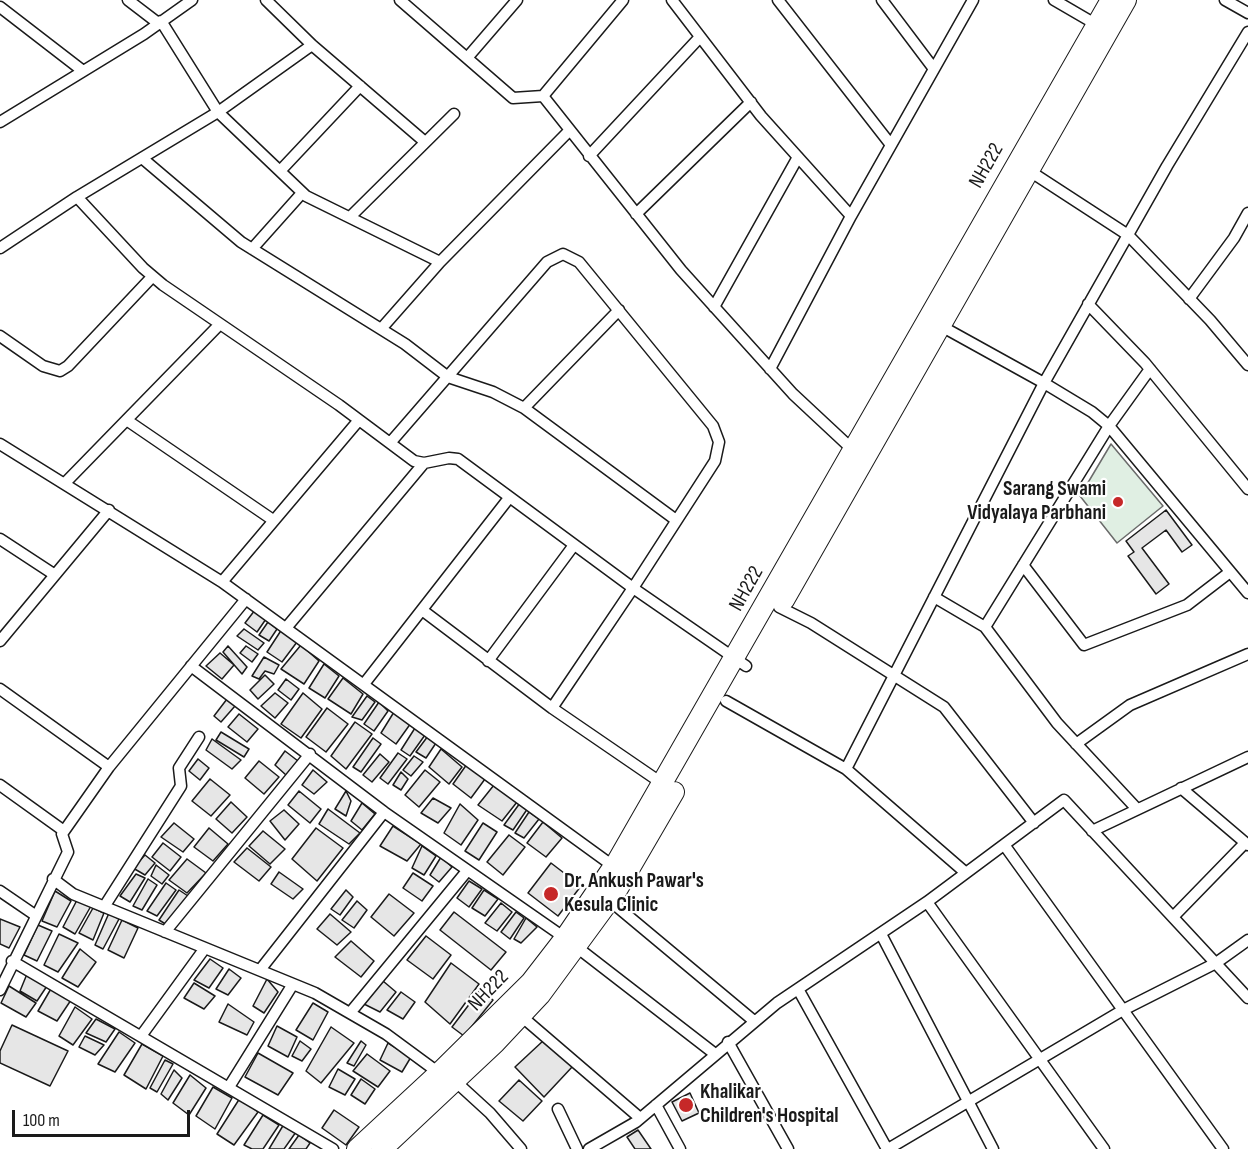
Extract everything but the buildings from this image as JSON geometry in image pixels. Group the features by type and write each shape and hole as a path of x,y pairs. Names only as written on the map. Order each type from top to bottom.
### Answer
{"highway":[{"name":"NH222","path":"357,1149 520,1015 571,943 663,784 741,662 779,608 941,326 1111,0"},
{"name":"NH222","path":"382,1149 507,1008 571,943 609,900 726,701 741,662 853,450 1126,0"}],"street":[{"path":"128,0 160,22 218,112 302,192 440,262"},
{"path":"0,122 192,0"},
{"path":"266,0 312,45 425,142"},
{"path":"400,0 513,98 543,96 623,0"},
{"path":"467,58 517,0"},
{"path":"672,0 751,102 851,216"},
{"path":"778,0 891,145"},
{"path":"882,0 934,69"},
{"path":"770,369 851,216 973,0"},
{"path":"1054,0 1097,24"},
{"path":"1225,0 1248,13"},
{"path":"0,7 83,71"},
{"path":"846,769 1044,383 1248,32"},
{"path":"589,156 700,37"},
{"path":"0,248 77,197 218,112 312,45"},
{"path":"280,171 360,86"},
{"path":"543,96 636,214 714,307 793,394 853,450"},
{"path":"636,214 751,102"},
{"path":"350,217 454,114"},
{"path":"381,329 440,262 570,131"},
{"path":"714,307 798,157"},
{"path":"142,158 252,249 381,329 448,376 493,392 524,408 676,520"},
{"path":"1023,167 1128,235 1248,363"},
{"path":"252,249 302,192"},
{"path":"77,197 152,277 359,420 414,461 424,464 449,458 458,459 633,588 741,662"},
{"path":"1189,299 1234,238 1248,213"},
{"path":"390,443 554,256 563,254 579,262 718,434 719,442 715,461 552,708"},
{"path":"0,336 43,366 60,371 68,366 152,277"},
{"path":"1088,304 1150,369 1248,489"},
{"path":"524,408 619,310"},
{"path":"65,483 128,421 220,324"},
{"path":"941,326 1044,383 1092,412 1109,426 1248,593"},
{"path":"985,627 1109,426 1150,369"},
{"path":"222,582 359,420"},
{"path":"128,421 273,520"},
{"path":"0,444 222,582 613,867"},
{"path":"286,628 424,464"},
{"path":"364,684 509,498"},
{"path":"0,641 109,510"},
{"path":"0,539 55,575"},
{"path":"488,661 574,545"},
{"path":"1023,565 1084,645 1188,605 1230,572"},
{"path":"934,597 985,627 1057,723 1137,809"},
{"path":"0,990 12,961 68,852 61,837 64,831 109,767 246,599"},
{"path":"779,608 811,623 944,707 1034,823"},
{"path":"422,610 552,708 663,784"},
{"path":"1076,744 1131,705 1248,654"},
{"path":"191,666 384,812 571,943 715,1054"},
{"path":"0,689 109,767"},
{"path":"726,701 846,769 966,873"},
{"path":"104,907 181,786 177,772 199,737"},
{"path":"165,932 310,754"},
{"path":"1092,831 1248,757"},
{"path":"0,785 64,831"},
{"path":"1173,917 1246,844 1181,788"},
{"path":"589,1149 640,1118 754,1021 927,902 1064,800 1248,998"},
{"path":"260,970 384,812"},
{"path":"1005,846 1223,1149"},
{"path":"350,1013 467,871"},
{"path":"53,879 73,894 293,984 350,1013 386,1034 447,1077 490,1113 520,1149"},
{"path":"0,891 35,915"},
{"path":"609,900 754,1021"},
{"path":"927,902 1104,1149"},
{"path":"881,934 993,1149"},
{"path":"798,989 887,1149 1123,1010 1216,963 1248,940"},
{"path":"141,1036 205,948"},
{"path":"12,961 333,1149"},
{"path":"230,1087 293,984"},
{"path":"520,1015 640,1118"},
{"path":"728,1042 788,1149"},
{"path":"656,1105 680,1149"},
{"path":"558,1109 577,1149"}],"green space":[{"path":"1111,444 1163,506 1117,543 1080,496"}],"place":[{"name":"Sarang Swami Vidyalaya Parbhani","path":"1118,502"},
{"name":"Dr. Ankush Pawar's Kesula Clinic","path":"551,894"},
{"name":"Khalikar Children's Hospital","path":"686,1105"}]}
